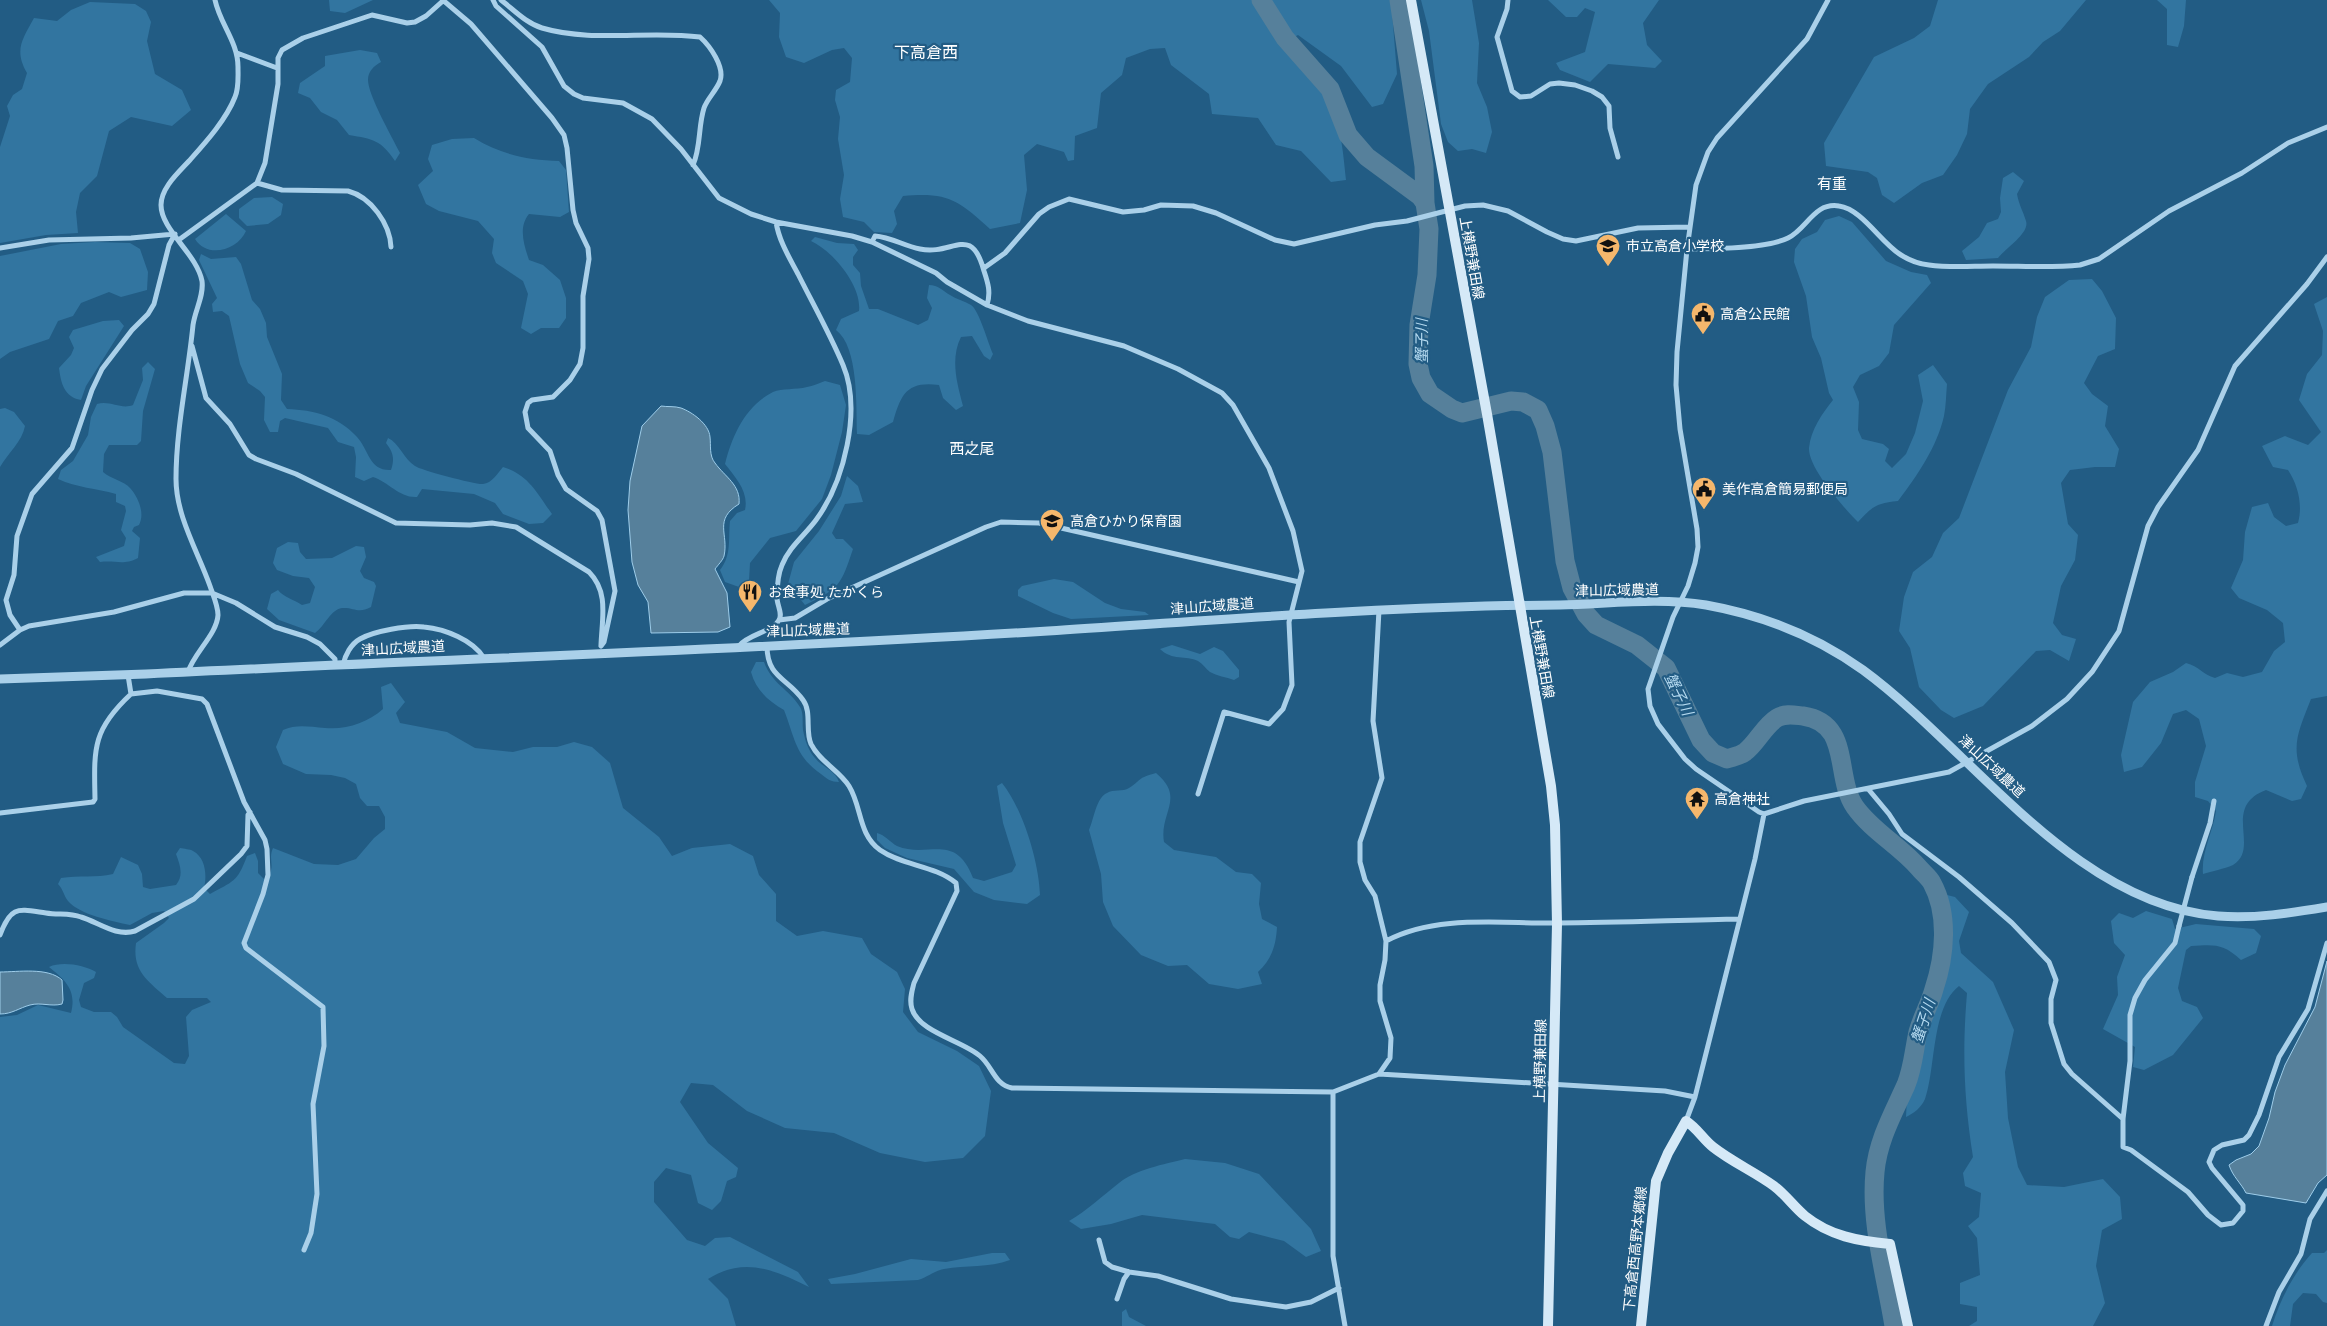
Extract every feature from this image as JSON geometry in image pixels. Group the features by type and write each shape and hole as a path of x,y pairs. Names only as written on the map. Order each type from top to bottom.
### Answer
{"main road":[{"name":"上横野兼田線","path":"1411,0 1487,414 1551,786 1556,834 1557,924 1548,1326"},
{"path":"1686,1121 1694,1126 1706,1142 1717,1151 1776,1188 1804,1216 1829,1231 1854,1241 1890,1244 1908,1326"},
{"name":"下高倉西高野本郷線","path":"1640,1326 1656,1181 1668,1153 1686,1121"}],"street":[{"path":"188,672 191,662 216,626 218,616 212,593 177,500 177,458 187,368 202,279 180,240 168,227 161,204 165,192 174,177 197,152 235,97 238,85 237,54 220,19 215,0"},
{"path":"493,0 496,6 542,47 564,86 583,98 623,103 639,110 652,119 693,165 719,198 751,214 776,222 852,236 872,242 930,269 987,305 1028,321 1124,346 1178,369 1222,393 1233,405 1269,468 1293,531 1302,571 1290,615 1292,685 1283,709 1269,724 1224,712 1198,794"},
{"path":"501,0 530,22 548,29 622,36 700,37 719,66 721,74 720,81 704,107 697,157 693,165"},
{"path":"1508,0 1497,37 1512,91 1520,97 1532,96 1550,84 1559,83 1576,85 1602,97 1609,106 1610,128 1618,157"},
{"path":"1764,814 1696,769 1658,724 1650,706 1648,689 1679,602 1696,563 1698,547 1697,529 1684,463 1676,385 1679,322 1689,227 1696,185 1708,152 1717,138 1807,39 1828,0"},
{"path":"180,240 256,183 265,163 278,84 278,58 282,50 303,38 372,15 408,23 415,22 426,16 444,1 471,24 564,135 573,210 576,223 588,248 589,259 583,296 583,348 580,364 570,380 553,396 532,400 528,404 526,420 528,428 550,451 558,476 566,489 597,511 602,520 615,591 601,650"},
{"path":"237,54 243,54 277,68"},
{"path":"1687,250 1770,244 1785,240 1796,234 1819,209 1837,205 1852,211 1888,244 1915,262 1952,266 2080,265 2099,259 2169,211 2242,173 2288,143 2327,126"},
{"path":"256,183 267,188 282,190 348,191 358,193 366,198 390,232 391,247"},
{"path":"984,268 1005,253 1039,214 1049,207 1069,199 1123,212 1144,210 1170,204 1193,206 1216,213 1275,240 1294,244 1375,225 1419,218 1483,204 1508,211 1563,239 1576,241 1638,228 1689,227"},
{"path":"776,222 784,248 844,367 852,401 852,414 842,462 834,486 825,507 816,521 792,548 782,565 777,599 780,620"},
{"path":"0,248 49,240 131,238 175,234"},
{"path":"20,630 10,615 6,600 14,575 17,536 32,494 72,448 92,390 102,369 132,330 148,314 154,304 169,245 175,234"},
{"path":"872,242 875,236 888,237 911,247 931,251 966,244 973,246 978,251 990,292 987,305"},
{"path":"1764,814 1804,801 1854,790 1869,790 1949,772 2032,726 2067,699 2108,650 2119,631 2136,562 2148,526 2158,507 2198,450 2235,366 2307,284 2327,257"},
{"path":"192,346 206,398 230,424 249,455 296,474 396,523 470,525 492,523 516,526 589,572 598,581 602,591 601,650"},
{"path":"739,646 744,639 775,625 780,620 795,618 835,596 986,527 1001,522 1023,521 1053,526 1299,582"},
{"path":"0,645 20,630 129,609 184,593 212,593 236,604 275,628 307,637 320,644 335,658 339,665 359,640 381,632 415,627 425,627 473,644 484,658"},
{"name":"津山広域農道","path":"0,680 484,658 601,650 767,646 899,640 1379,610 1679,602 1709,605 1752,616 1806,637 1831,650 1862,670 1899,700 2047,835 2081,861 2128,889 2162,904 2218,916 2283,914 2327,907"},
{"path":"1379,610 1373,721 1382,778 1360,842 1365,880 1375,896 1386,941 1385,960 1380,985 1380,1001 1391,1047 1390,1058 1379,1074"},
{"path":"767,646 767,658 771,668 804,701 808,734 816,753 850,787 869,839 881,850 935,870 956,883 957,891 914,983 911,998 912,1010 922,1023 982,1057 1000,1084 1012,1088 1333,1092 1379,1074 1665,1091 1695,1097"},
{"path":"128,675 131,694"},
{"path":"0,813 93,802 95,799 94,754 100,731 114,709 131,694 157,692 202,699 208,704 250,812 265,840 269,863 263,894 244,943 246,948 280,975 320,1003 324,1015 324,1046 313,1104 317,1194 311,1233 304,1250"},
{"path":"1869,790 1889,814 1902,834 1959,876 2012,923 2049,962 2056,980 2051,999 2051,1023 2064,1064 2072,1074 2124,1119"},
{"path":"2214,801 2210,822 2192,877 2175,942 2145,980 2135,998 2130,1015 2130,1061 2123,1147 2131,1150 2188,1192 2214,1222 2221,1225 2233,1223 2243,1211 2243,1205 2212,1168 2209,1162 2210,1155 2222,1145 2244,1140 2249,1135 2259,1115 2279,1057 2308,1009 2327,943"},
{"path":"0,935 6,919 11,913 19,909 73,915 127,934 135,931 194,898 241,854 247,846 248,815 250,812"},
{"path":"1686,1121 1695,1097 1756,859 1764,814"},
{"path":"1386,941 1430,927 1455,923 1557,924 1740,919"},
{"path":"1333,1092 1333,1256 1345,1326"},
{"path":"2266,1326 2279,1292 2301,1254 2310,1218 2327,1191"},
{"path":"1099,1240 1105,1262 1112,1266 1130,1272 1158,1276 1191,1285 1219,1297 1286,1307 1311,1302 1339,1288"},
{"path":"1117,1299 1124,1279 1130,1272"}],"shaded area":[{"path":"329,0 373,0 345,13 330,11"},
{"path":"769,0 1391,0 1397,74 1383,104 1372,107 1341,66 1298,35 1283,43 1323,90 1334,114 1341,139 1346,180 1331,182 1301,151 1276,145 1258,118 1212,114 1209,94 1171,65 1165,48 1150,49 1126,58 1122,75 1101,93 1097,128 1075,136 1074,160 1068,161 1064,152 1037,144 1024,155 1027,190 1020,223 990,229 969,211 951,200 931,195 918,195 903,196 894,211 897,224 892,233 874,232 864,222 843,217 840,199 844,175 838,139 840,117 835,100 836,90 850,82 852,58 844,48 832,50 804,63 786,57 779,37 780,13"},
{"path":"1421,0 1472,0 1479,43 1477,83 1487,107 1492,132 1486,153 1472,149 1458,151 1448,142 1441,124 1429,31"},
{"path":"1548,0 1659,0 1643,23 1647,45 1662,61 1655,68 1608,64 1590,82 1560,70 1556,63 1585,52 1595,12 1585,8 1577,17 1566,17"},
{"path":"1938,0 2086,0 2060,31 2043,42 2029,57 1988,84 1970,109 1967,134 1957,155 1943,175 1922,183 1894,203 1882,195 1877,178 1868,172 1826,166 1824,143 1874,57 1914,38 1930,26"},
{"path":"2157,0 2186,0 2184,26 2178,47 2167,45 2167,9"},
{"path":"90,2 135,4 146,11 151,22 147,41 155,74 182,90 191,110 172,126 131,117 109,131 97,176 80,193 76,212 78,233 46,235 0,243 0,147 10,116 7,106 13,95 22,89 27,73 20,51 23,39 34,18 57,21 71,10"},
{"path":"360,50 377,53 381,62 372,69 368,80 376,105 400,153 395,161 376,142 349,135 337,120 321,112 310,98 298,93 300,83 325,66 325,56"},
{"path":"474,138 495,149 515,156 559,161 566,170 569,212 560,217 529,214 523,230 529,260 543,265 560,280 566,298 566,318 559,328 541,328 531,334 521,328 528,294 523,281 496,263 492,253 494,239 478,221 439,211 426,204 418,185 433,171 428,159 432,145 452,139"},
{"path":"2013,172 2024,181 2017,194 2026,221 2024,230 1998,258 1966,260 1962,251 1979,237 1987,223 1998,219 2001,212 2000,198 2003,178"},
{"path":"272,197 283,204 281,215 268,224 247,226 239,218 239,209 254,198"},
{"path":"226,214 246,231 242,238 230,247 222,250 207,249 200,245 195,239"},
{"path":"1839,216 1852,222 1886,261 1911,272 1927,275 1931,283 1894,325 1889,353 1879,366 1860,375 1853,387 1859,402 1858,430 1862,439 1883,444 1889,449 1885,461 1892,468 1906,454 1915,433 1923,401 1918,375 1933,365 1947,384 1945,412 1941,428 1919,471 1898,501 1884,503 1875,507 1858,522 1820,477 1810,456 1810,441 1815,428 1833,400 1829,393 1821,358 1812,337 1806,296 1794,262 1795,249 1802,239 1817,232 1825,220"},
{"path":"815,237 837,243 854,244 858,250 853,257 853,265 860,273 861,286 869,309 878,309 918,325 928,320 932,308 927,298 929,285 938,287 974,308 993,354 990,360 984,356 972,336 961,337 955,362 963,406 956,410 943,398 939,385 919,385 912,388 903,397 893,422 869,435 857,434 855,378 852,363 849,350 843,338 836,330 841,319 859,311 859,301 851,281 837,261 820,246 811,241"},
{"path":"95,242 130,243 140,249 148,272 147,290 121,297 109,292 81,303 73,316 58,321 49,339 10,352 0,359 0,256 61,244"},
{"path":"201,254 211,259 236,257 241,264 252,300 260,309 266,323 267,337 282,374 281,400 287,409 307,411 334,419 357,437 370,459 378,467 384,469 391,470 393,462 392,452 386,443 388,438 395,443 415,466 449,477 483,484 492,480 503,467 512,470 532,486 552,514 543,523 529,524 503,514 495,503 474,494 422,489 417,497 411,497 399,492 379,479 373,477 364,481 355,477 356,457 354,447 338,442 328,428 285,418 280,421 278,432 270,432 264,420 265,397 248,383 240,364 229,316 222,311 213,312 212,304 217,298 199,260"},
{"path":"2092,279 2102,291 2116,318 2115,349 2098,356 2084,383 2092,394 2108,406 2105,426 2119,449 2115,467 2070,470 2061,483 2068,524 2078,535 2075,560 2061,586 2053,623 2062,635 2076,639 2069,661 2050,650 2036,651 1983,706 1954,718 1941,710 1919,687 1910,648 1899,631 1904,597 1913,572 1932,557 1943,533 1959,518 2008,390 2031,347 2037,317 2045,297 2069,280"},
{"path":"2327,297 2327,696 2311,699 2299,732 2297,742 2298,761 2307,786 2301,799 2292,801 2266,790 2253,797 2246,806 2243,817 2244,848 2241,858 2226,868 2203,874 2205,850 2216,811 2208,801 2195,797 2195,782 2206,746 2199,719 2186,710 2173,714 2161,743 2142,767 2124,772 2121,755 2133,702 2150,682 2173,672 2186,663 2215,678 2227,673 2243,677 2262,672 2274,651 2285,642 2283,623 2267,610 2239,598 2231,588 2243,560 2245,532 2252,507 2268,503 2274,517 2286,526 2298,523 2300,502 2294,482 2288,470 2273,467 2262,446 2285,436 2308,445 2321,432 2299,400 2307,374 2322,355 2323,331 2314,304"},
{"path":"119,320 124,326 86,386 81,400 71,396 62,384 59,368 71,355 74,348 69,337 73,330 103,321"},
{"path":"148,362 155,369 143,411 141,441 137,445 109,445 104,454 103,472 127,486 138,501 141,521 132,531 140,538 138,558 123,562 100,562 96,557 124,546 126,538 121,530 126,511 125,506 116,502 116,494 58,479 61,470 73,461 88,435 91,417 97,404 133,405 143,380 142,368"},
{"path":"825,381 840,385 846,405 842,432 831,475 822,499 796,531 770,538 750,563 749,581 739,587 725,582 720,570 728,553 730,521 737,513 745,510 746,503 741,486 725,464 736,433 747,414 755,405 773,392 803,388"},
{"path":"661,406 681,408 690,412 703,423 709,432 713,460 738,492 739,504 726,516 724,522 724,556 715,569 727,593 730,627 718,632 651,633 648,602 638,585 632,562 628,510 630,481 642,426"},
{"path":"5,408 14,412 25,426 18,442 0,467 0,409"},
{"path":"847,476 858,486 863,502 845,504 832,533 836,539 843,539 853,549 838,584 826,594 805,605 788,584 794,562 819,531 841,496"},
{"path":"288,542 298,543 300,552 306,559 332,558 356,546 364,547 366,557 360,571 364,578 374,582 376,586 371,607 363,610 338,609 315,633 279,620 267,609 271,594 278,590 283,595 302,605 310,603 315,587 309,578 293,576 277,570 273,563 277,548"},
{"path":"1054,579 1073,582 1105,603 1121,609 1145,612 1149,615 1071,619 1053,613 1018,596 1018,590 1022,586"},
{"path":"1172,645 1200,654 1214,647 1223,651 1239,670 1239,677 1234,680 1216,675 1198,661 1169,655 1160,649"},
{"path":"756,662 764,662 771,676 796,701 801,709 803,730 809,748 818,761 835,774 839,782 831,781 825,777 812,767 801,753 784,710 759,690 753,678 751,672"},
{"path":"391,683 405,702 396,713 400,723 447,732 475,748 513,752 533,747 557,747 574,742 592,747 610,763 623,808 659,837 672,856 692,848 730,844 753,856 759,875 776,894 776,921 797,936 823,931 862,938 871,954 897,972 905,989 903,1012 918,1032 957,1051 979,1066 991,1091 985,1136 963,1158 925,1162 880,1153 834,1133 785,1128 747,1111 713,1085 691,1083 680,1102 708,1143 738,1168 736,1177 727,1181 721,1201 712,1210 698,1203 691,1175 666,1168 654,1182 654,1202 687,1240 705,1246 715,1238 730,1237 798,1272 809,1287 772,1271 747,1267 721,1272 708,1279 728,1299 736,1326 0,1326 0,1017 17,1015 38,1005 71,1013 71,992 65,981 49,967 60,964 79,966 96,972 94,978 84,983 79,1000 81,1007 94,1012 111,1012 117,1017 123,1027 174,1063 185,1064 189,1056 186,1017 192,1010 211,1002 207,998 167,998 148,981 139,968 135,953 136,943 169,918 164,911 152,913 130,925 97,917 80,910 68,901 58,884 61,878 113,874 121,857 138,865 142,874 143,887 150,889 176,885 181,874 176,854 180,848 192,850 201,858 205,873 204,888 210,894 233,880 240,871 247,856 255,853 258,861 258,873 264,879 271,868 273,848 314,864 338,865 356,859 374,838 385,829 385,817 379,806 367,806 360,798 356,784 345,778 331,775 306,774 283,764 276,747 283,730 288,728 303,726 341,728 363,722 383,709 381,687"},
{"path":"1156,773 1165,782 1170,798 1163,832 1164,842 1174,850 1216,857 1236,872 1252,874 1261,883 1259,904 1262,919 1277,927 1276,940 1272,951 1267,962 1258,972 1262,984 1238,989 1209,984 1187,965 1168,966 1141,955 1113,926 1103,902 1101,874 1089,830 1100,799 1103,796 1109,792 1127,789 1143,778"},
{"path":"1002,783 1010,794 1023,821 1037,867 1040,895 1027,904 994,900 974,892 954,869 907,858 885,848 877,840 877,833 883,835 897,846 908,849 940,849 949,851 958,855 966,864 973,878 984,881 1012,872 1016,865 1003,823 997,786"},
{"path":"1947,895 1955,897 1969,912 1959,941 1961,953 1993,982 2014,1030 2005,1072 2008,1118 2018,1167 2027,1185 2064,1187 2103,1179 2120,1197 2122,1219 2102,1230 2096,1266 2105,1303 2093,1326 1969,1326 1977,1321 1977,1307 1960,1304 1960,1283 1980,1275 1977,1238 1968,1226 1979,1217 1981,1193 1965,1186 1963,1173 1973,1157 1965,1076 1967,993 1959,986 1943,1008 1925,1099 1917,1110 1906,1117 1907,1096 1919,1052 1946,977 1949,938"},
{"path":"2146,911 2172,919 2175,929 2196,924 2254,929 2261,936 2256,953 2241,960 2218,946 2191,946 2186,950 2178,988 2182,1001 2197,1007 2203,1018 2173,1055 2144,1070 2133,1067 2135,1047 2103,1029 2118,995 2117,977 2125,955 2114,943 2111,921 2119,913 2133,918"},
{"path":"2327,961 2327,1175 2318,1183 2306,1203 2246,1193 2229,1165 2251,1154 2259,1146 2285,1065 2315,1007"},
{"path":"32,971 49,973 56,976 62,980 62,1004 34,1004 0,1014 0,972"},
{"path":"1185,1159 1225,1163 1259,1174 1311,1229 1321,1251 1306,1257 1284,1241 1249,1232 1239,1239 1230,1237 1215,1224 1142,1215 1111,1224 1081,1229 1069,1221 1089,1208 1125,1178 1150,1168"},
{"path":"2327,1250 2327,1303 2323,1302 2316,1294 2303,1293 2293,1304 2290,1326 2272,1326 2283,1297 2293,1278 2312,1253 2324,1253"},
{"path":"992,1253 1005,1253 1010,1260 1002,1263 944,1269 918,1280 831,1284 828,1279 911,1259 946,1262"},
{"path":"1126,1309 1129,1317 1146,1326 1122,1326 1122,1312"}],"waterway":[{"name":"蟹子川","path":"1261,0 1285,38 1330,89 1348,135 1367,157 1420,196 1425,203 1429,229 1427,275 1419,325 1418,364 1421,378 1430,394 1452,409 1462,413 1511,401 1523,402 1538,410 1545,426 1552,452 1565,561 1572,588 1586,614 1596,625 1637,645 1666,668 1701,740 1713,753 1727,759 1743,753 1772,721 1783,715 1803,716 1818,721 1829,729 1840,753 1845,781 1855,807 1870,824 1911,860 1932,883 1941,908 1943,921 1944,935 1941,963 1932,995 1918,1032 1908,1079 1879,1149 1875,1172 1874,1191 1877,1230 1894,1326"},
{"path":"1399,0 1424,166 1425,203"}],"place":[{"name":"市立高倉小学校","path":"1608,267"},
{"name":"高倉公民館","path":"1703,335"},
{"name":"美作高倉簡易郵便局","path":"1704,510"},
{"name":"高倉ひかり保育園","path":"1052,542"},
{"name":"お食事処 たかくら","path":"750,613"},
{"name":"高倉神社","path":"1697,820"}],"district":[{"name":"下高倉西","path":"926,52"},
{"name":"有重","path":"1832,183"},
{"name":"西之尾","path":"972,448"}]}
